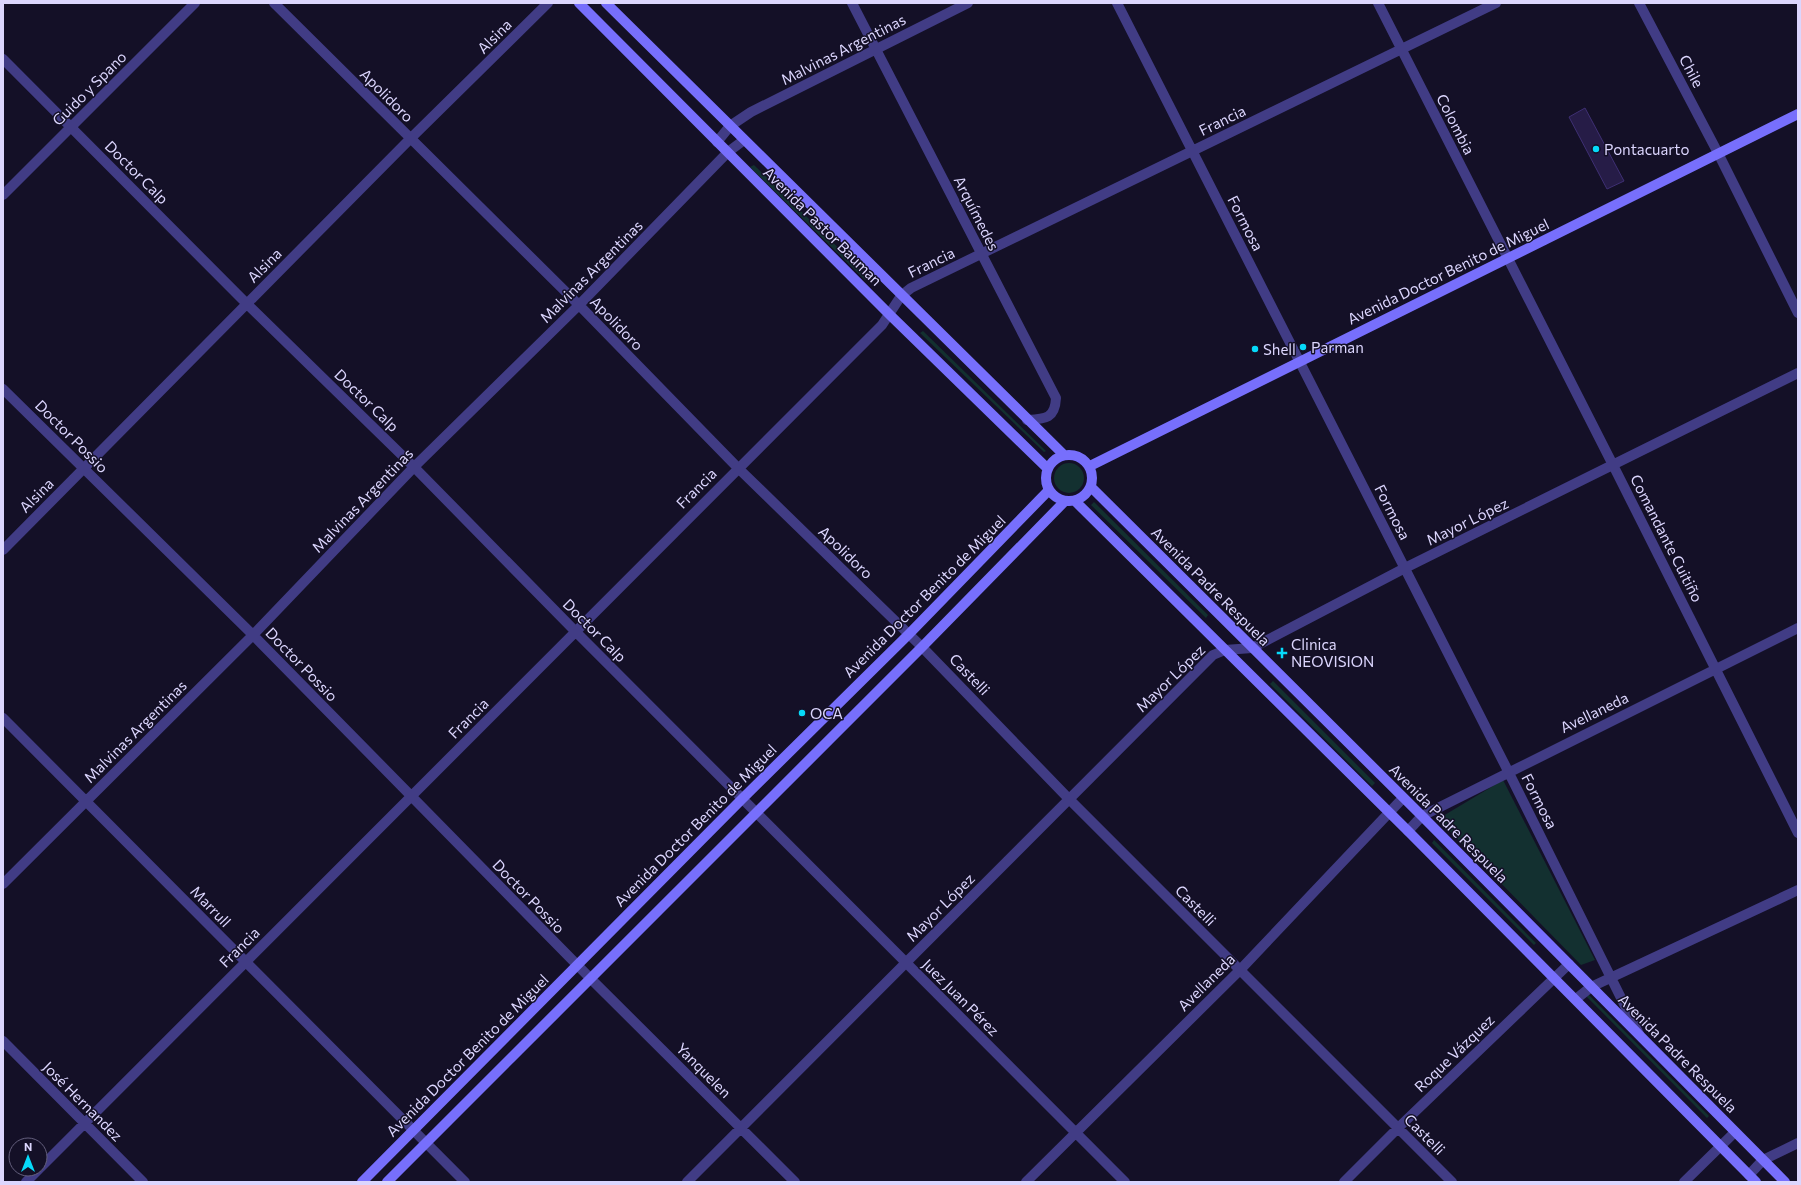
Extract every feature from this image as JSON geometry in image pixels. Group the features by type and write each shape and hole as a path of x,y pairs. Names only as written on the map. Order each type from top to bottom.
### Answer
{"main road":[{"name":"Avenida Pastor Bauman","path":"580,3 890,315 1048,469"},
{"name":"Avenida Pastor Bauman","path":"606,3 901,296 1064,455"},
{"name":"Avenida Doctor Benito de Miguel","path":"1090,466 1798,114"},
{"path":"387,1182 756,812 1070,501 1082,498 1091,487 1093,480 1090,466 1078,457 1064,455 1057,459 1048,469 1046,481 1049,490 1055,497 1070,501 1225,650 1576,999 1752,1178"},
{"name":"Avenida Padre Respuela","path":"1091,487 1422,816 1785,1182"},
{"name":"Avenida Doctor Benito de Miguel","path":"362,1182 742,799 909,634 1049,490"}],"street":[{"name":"Guido y Spano","path":"3,195 195,3"},
{"name":"Apolidoro","path":"274,3 410,140 579,305 738,468 922,647"},
{"name":"Alsina","path":"3,550 548,3"},
{"name":"Arquímedes","path":"852,3 1056,398 1056,407 1051,415 1043,419 1027,420"},
{"name":"Malvinas Argentinas","path":"717,142 730,126 751,112 968,3"},
{"name":"Formosa","path":"1117,3 1508,771 1612,977 1640,1036"},
{"name":"Colombia","path":"1378,3 1507,258"},
{"name":"Francia","path":"48,1159 882,325 890,315 901,296 911,288 1496,3"},
{"name":"Chile","path":"1639,3 1718,153 1798,313"},
{"name":"Doctor Calp","path":"3,59 247,304 414,467 575,632 742,799"},
{"name":"Malvinas Argentinas","path":"3,884 253,635 414,467 579,305 728,152 744,140"},
{"name":"Comandante Cuitiño","path":"1507,258 1798,833"},
{"name":"Mayor López","path":"687,1182 1213,655 1225,650 1252,648 1405,568 1798,373"},
{"name":"Doctor Possio","path":"3,389 253,635 591,979"},
{"name":"Avellaneda","path":"1408,831 1422,816 1508,771 1798,628"},
{"name":"Castelli","path":"922,647 1069,799 1452,1182"},
{"name":"Marrull","path":"3,718 465,1182"},
{"name":"Avellaneda","path":"1026,1182 1240,970 1403,798"},
{"name":"Juez Juan Pérez","path":"742,799 1125,1182"},
{"path":"1576,999 1591,987 1798,890"},
{"name":"Roque Vázquez","path":"1344,1182 1398,1128 1569,964"},
{"name":"Yanquelen","path":"591,979 795,1182"},
{"name":"José Hernandez","path":"3,1041 143,1182"},
{"path":"1684,1182 1735,1132"},
{"path":"1752,1178 1763,1160 1798,1143"}],"green space":[{"path":"754,165 868,277 865,280 750,167"},
{"path":"923,331 1046,451 1044,452 920,333"},
{"path":"1069,463 1075,464 1083,472 1083,484 1075,492 1069,493 1063,492 1055,484 1054,478 1055,472 1063,464"},
{"path":"1094,502 1208,615 1206,618 1091,505"},
{"path":"1273,681 1375,783 1372,786 1270,684"},
{"path":"1503,780 1595,960 1581,965 1438,819"},
{"path":"1434,840 1536,943 1534,945 1432,843"},
{"path":"1586,992 1709,1116 1707,1118 1584,994"}],"building":[{"name":"Pontacuarto","path":"1585,108 1624,181 1607,189 1569,117"}],"place":[{"name":"Pontacuarto","path":"1596,149"},
{"name":"Parman","path":"1303,347"},
{"name":"Shell","path":"1255,349"},
{"name":"Clinica NEOVISION","path":"1282,653"},
{"name":"OCA","path":"802,713"}]}
